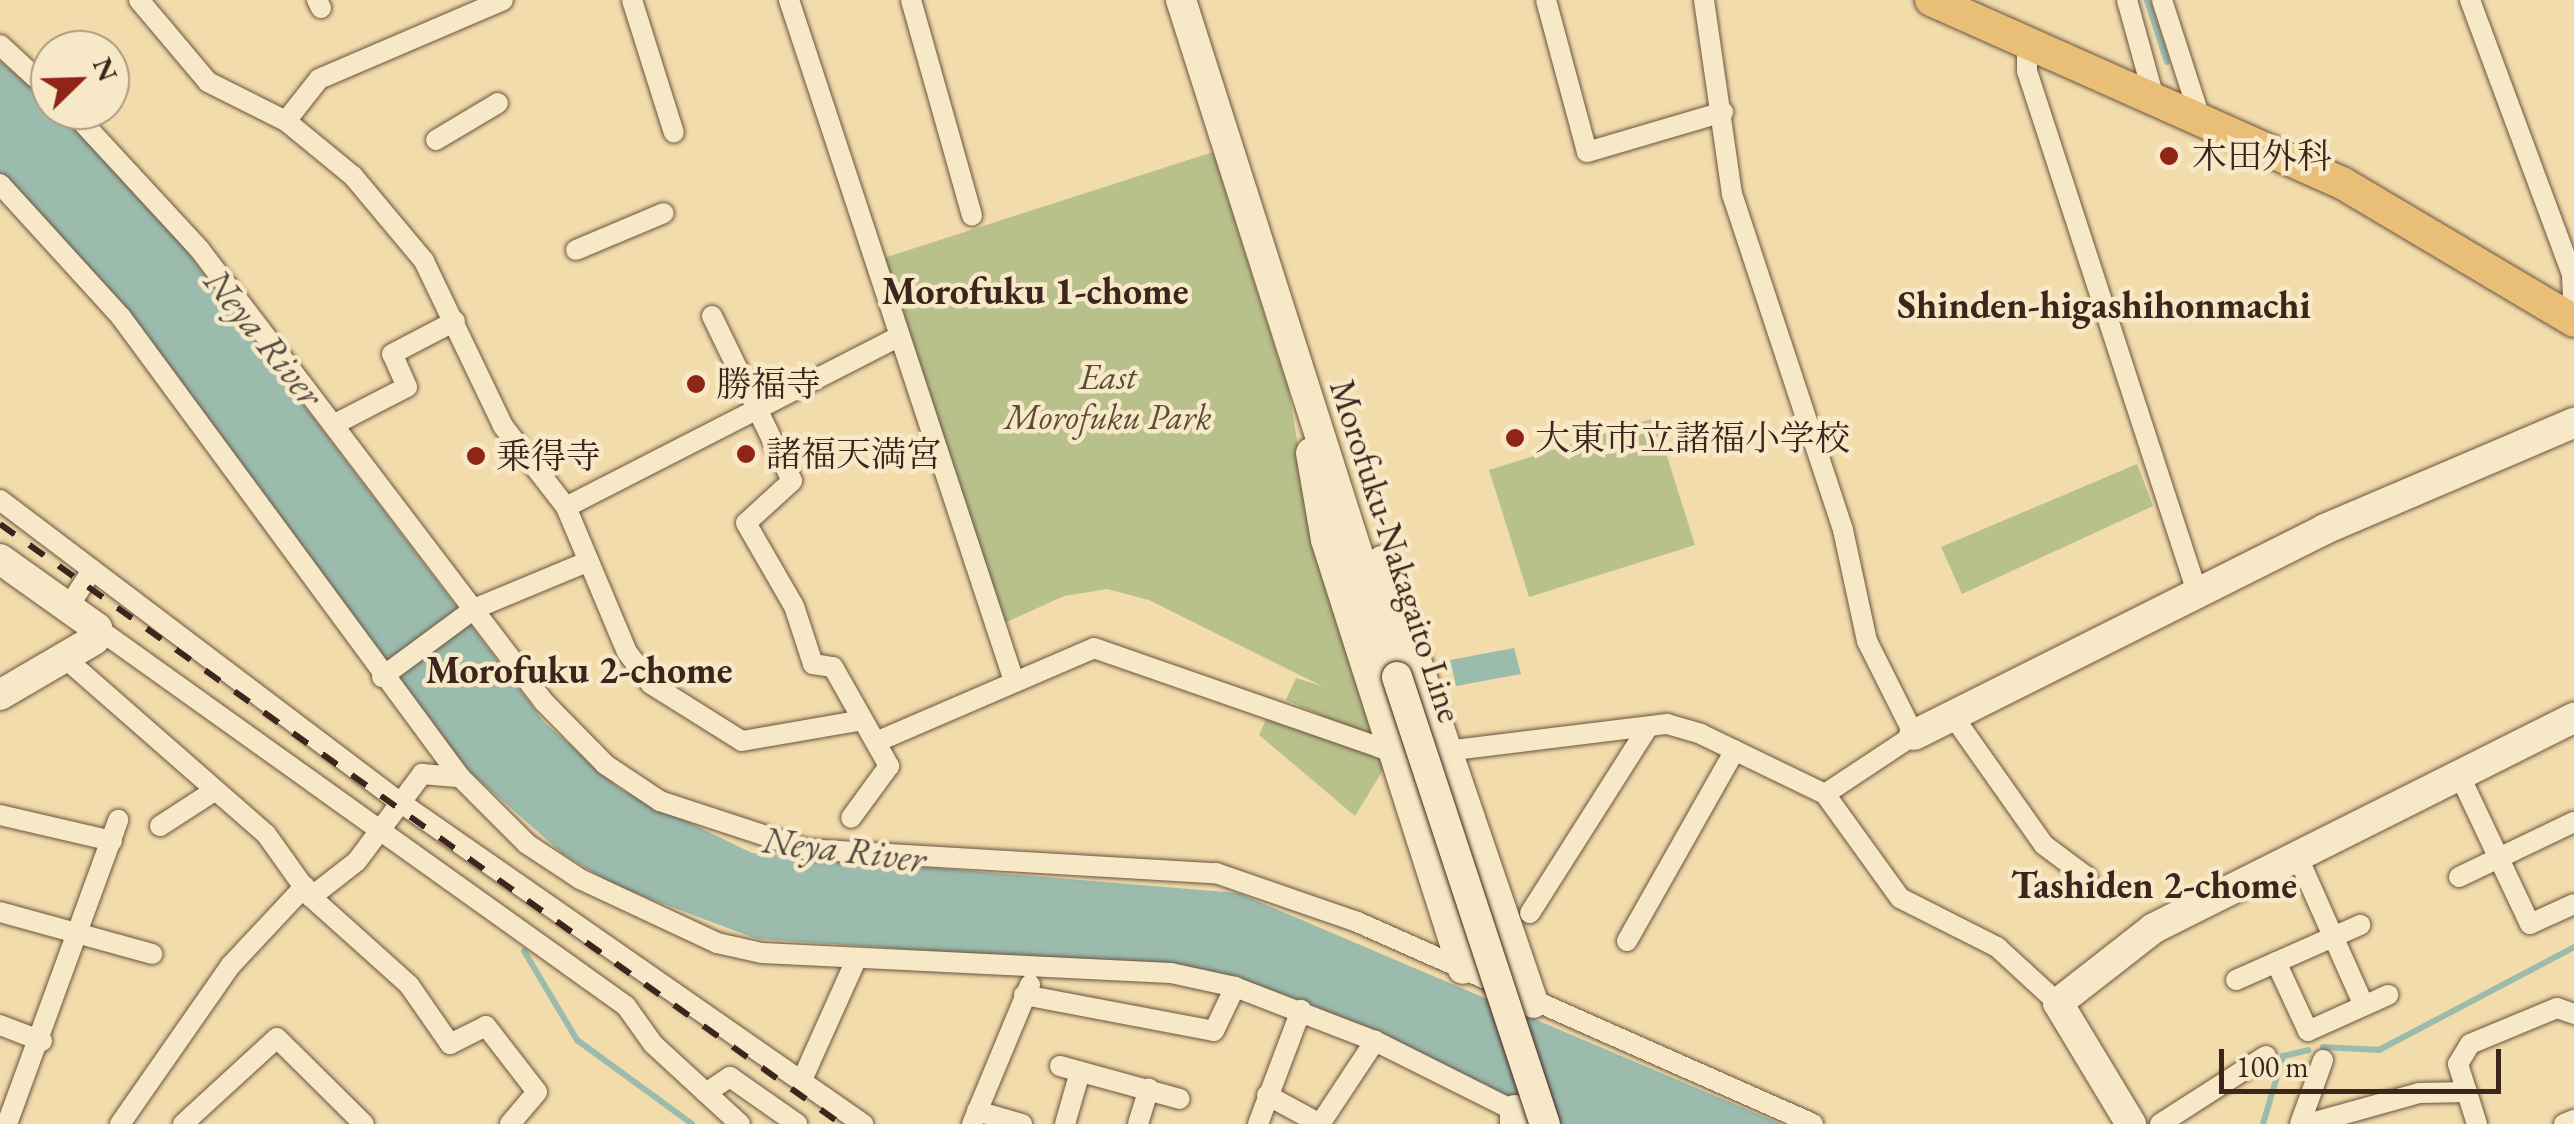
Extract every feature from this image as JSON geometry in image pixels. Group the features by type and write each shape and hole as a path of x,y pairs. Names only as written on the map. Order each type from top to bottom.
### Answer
{"main road":[{"path":"1931,0 2152,91 2200,118 2342,183 2574,321"}],"street":[{"path":"139,0 208,82 286,120 380,206 455,321 503,426 566,507 627,652 705,726 742,741 858,721"},
{"path":"286,120 319,79 503,0"},
{"path":"632,0 674,133"},
{"path":"789,0 1013,678"},
{"path":"912,0 972,216"},
{"name":"Morofuku-Nakagaito Line","path":"1181,0 1302,386 1545,1124"},
{"path":"1546,0 1587,152 1723,112"},
{"path":"1704,0 1732,194 1843,530 1867,642 1914,735"},
{"path":"2127,0 2152,91"},
{"path":"2162,0 2200,118"},
{"path":"2470,0 2572,275 2574,321"},
{"path":"2027,40 2027,71 2198,594"},
{"path":"0,45 30,73"},
{"path":"436,140 498,103"},
{"path":"90,130 174,218 335,424 471,611 606,765 719,827 806,849 1216,874 1463,969 1813,1124"},
{"path":"0,184 121,317 460,777 527,844 593,885 717,943 856,960 1042,966 1235,987 1375,1041 1522,1119"},
{"path":"576,250 668,210"},
{"path":"712,316 792,481 746,523 794,606 814,664 833,667 858,721 889,766 851,818"},
{"path":"335,424 406,387 392,354 455,321"},
{"path":"566,507 900,336"},
{"path":"1302,386 1365,510 1533,1003"},
{"path":"1302,386 1326,540 1463,969"},
{"path":"1824,794 1914,735 1955,719 2198,594 2574,423"},
{"path":"0,500 397,800 571,915 863,1124"},
{"path":"0,559 626,1006 740,1124"},
{"path":"384,675 471,611 587,562"},
{"path":"69,606 92,570"},
{"path":"0,694 66,659 97,628"},
{"path":"876,742 1074,652 1113,650 1394,757 1666,724 1735,750 1824,794 1900,898 1997,948 2058,1003 2131,1124"},
{"path":"66,659 266,834 308,892 409,985 450,1044 486,1026 537,1092 510,1124"},
{"path":"2058,1003 2154,928 2296,853 2574,718"},
{"path":"1955,719 2044,845 2087,877"},
{"path":"1530,913 1648,727"},
{"path":"1628,941 1735,750"},
{"path":"120,1124 231,965 378,828 422,774 460,777"},
{"path":"2459,774 2530,924 2574,904"},
{"path":"160,826 214,791"},
{"path":"0,814 115,831 42,1041 7,1124"},
{"path":"2459,877 2574,822"},
{"path":"2296,853 2364,1006"},
{"path":"571,915 593,885"},
{"path":"0,912 82,931 152,954"},
{"path":"2236,980 2360,925"},
{"path":"802,1080 856,960"},
{"path":"2276,962 2308,1031 2388,995"},
{"path":"1022,1124 975,1117 1024,995 1042,966"},
{"path":"1024,995 1214,1031 1235,987"},
{"path":"2477,1124 2458,1064 2470,1044 2557,1008 2574,1014"},
{"path":"1258,1124 1302,1010"},
{"path":"0,1026 42,1041"},
{"path":"183,1124 277,1038 316,1057 364,1124"},
{"path":"1267,1095 1320,1124 1375,1041"},
{"path":"2160,1124 2266,1056"},
{"path":"2304,1124 2322,1060"},
{"path":"1065,1124 1070,1069 1149,1088 1180,1100"},
{"path":"706,1093 730,1077 797,1124"},
{"path":"1138,1124 1149,1088"},
{"path":"2304,1124 2419,1093 2467,1092"},
{"path":"2564,1124 2574,1120"}],"green space":[{"name":"East Morofuku Park","path":"1213,152 1289,392 1314,543 1378,740 1286,700 1296,678 1322,686 1149,600 1107,589 1064,596 1000,625 884,258"},
{"path":"1655,418 1695,545 1529,597 1489,470"},
{"path":"2137,464 2153,506 1962,594 1941,547"},
{"path":"1269,713 1388,762 1355,816 1259,735"}],"shaded area":[{"path":"0,61 30,86 30,130 80,130 176,237 544,722 620,789 752,853 1238,893 1781,1124 1562,1124 1268,989 1170,967 757,939 616,886 563,854 470,772 0,175"},
{"path":"1514,648 1521,674 1456,686 1450,660"}],"waterway":[{"path":"2147,0 2167,62"},
{"path":"2323,1047 2379,1050 2574,947"},
{"path":"524,951 577,1040 692,1124"},
{"path":"2263,1124 2283,1056 2308,1050"}],"railway":[{"path":"0,524 841,1124"}],"place":[{"name":"木田外科","path":"2169,156"},
{"name":"勝福寺","path":"696,384"},
{"name":"大東市立諸福小学校","path":"1515,438"},
{"name":"諸福天満宮","path":"746,454"},
{"name":"乗得寺","path":"476,456"}],"district":[{"name":"Morofuku 1-chome","path":"1035,291"},
{"name":"Shinden-higashihonmachi","path":"2104,305"},
{"name":"Morofuku 2-chome","path":"579,670"},
{"name":"Tashiden 2-chome","path":"2154,885"}],"water label":[{"name":"Neya River","path":"264,337"},
{"name":"Neya River","path":"844,849"}]}
